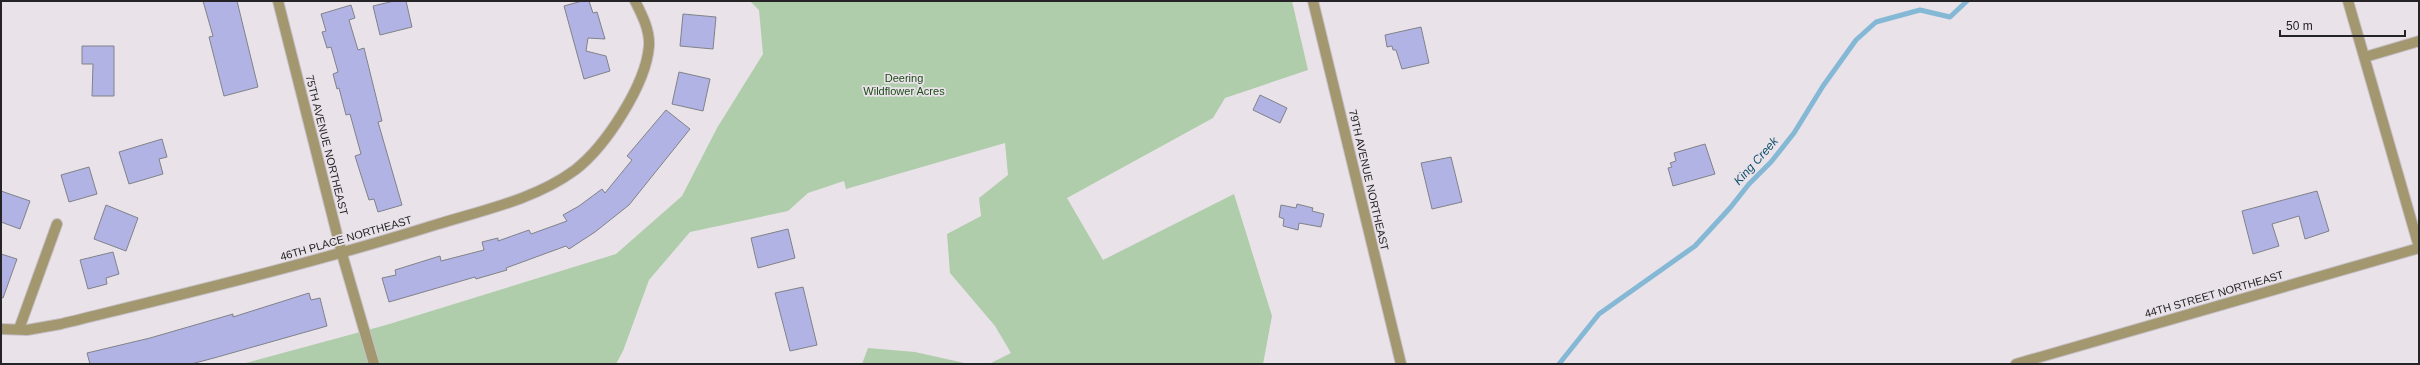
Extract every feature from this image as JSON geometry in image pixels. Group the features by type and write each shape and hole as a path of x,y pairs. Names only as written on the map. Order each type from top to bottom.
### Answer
{"street":[{"name":"75TH AVENUE NORTHEAST","path":"278,1 342,254 374,364"},
{"name":"46TH PLACE NORTHEAST","path":"1,329 19,329 61,324 342,254 512,201 545,187 575,170 602,143 632,97 643,73 649,46 646,23 635,1"},
{"name":"79TH AVENUE NORTHEAST","path":"1313,1 1401,364"},
{"path":"2348,1 2419,247"},
{"path":"2365,57 2419,41"},
{"path":"19,329 57,224"},
{"name":"44TH STREET NORTHEAST","path":"2016,364 2419,247"}],"green space":[{"name":"Deering Wildflower Acres","path":"750,1 1292,1 1308,70 1225,98 1213,118 1067,198 1103,260 1234,194 1272,316 1263,364 989,364 1011,353 995,326 950,273 947,234 981,216 979,198 1008,175 1005,143 846,189 844,181 808,193 788,211 690,232 649,280 623,351 616,364 242,364 386,325 616,254 682,196 717,128 763,54 759,10"},
{"path":"868,348 915,352 969,364 862,364"}],"building":[{"path":"203,1 237,1 258,87 224,96 209,37 213,36"},
{"path":"394,1 406,1 412,27 380,35 373,6"},
{"path":"582,1 589,1 593,13 597,12 605,39 588,38 586,51 606,56 610,71 584,79 564,6"},
{"path":"351,5 355,18 349,20 358,50 364,48 382,121 378,122 402,205 378,212 374,199 369,200 355,156 361,154 350,114 346,115 339,88 337,89 333,74 338,72 331,47 327,48 322,32 326,31 321,14"},
{"path":"683,14 716,17 713,49 680,46"},
{"path":"1421,27 1429,63 1402,69 1396,50 1393,50 1392,46 1387,47 1385,35"},
{"path":"82,46 114,46 114,96 92,96 93,64 82,64"},
{"path":"679,72 710,79 703,111 672,104"},
{"path":"1260,95 1287,108 1280,123 1253,110"},
{"path":"666,110 690,129 629,205 595,232 569,249 566,246 506,268 507,270 476,279 475,277 389,302 382,278 396,275 395,270 440,256 441,261 484,250 482,242 498,238 498,241 529,230 531,234 567,221 563,215 579,206 602,189 605,193 632,160 627,156"},
{"path":"162,139 167,157 159,159 163,174 129,184 119,152"},
{"path":"1705,144 1715,174 1673,186 1668,168 1672,167 1670,163 1676,161 1674,153"},
{"path":"1451,157 1462,202 1432,209 1421,163"},
{"path":"89,167 97,194 69,202 61,175"},
{"path":"1,191 30,201 20,229 1,222"},
{"path":"2317,191 2329,231 2305,239 2299,216 2272,224 2279,246 2253,254 2242,211"},
{"path":"1297,204 1313,208 1312,211 1324,214 1321,227 1299,223 1298,230 1283,226 1284,219 1279,217 1281,205 1296,208"},
{"path":"106,205 138,218 126,251 94,239"},
{"path":"788,229 795,258 758,268 751,238"},
{"path":"113,252 119,274 106,278 107,284 88,289 80,260"},
{"path":"1,254 17,259 3,298 1,297"},
{"path":"803,287 817,345 790,351 775,293"},
{"path":"309,293 311,300 320,298 327,326 191,364 90,364 87,353 150,338 233,314 233,317"}],"waterway":[{"name":"King Creek","path":"1559,364 1599,314 1695,246 1730,208 1749,184 1771,162 1794,133 1823,86 1856,40 1876,22 1920,10 1950,17 1967,1"}]}
